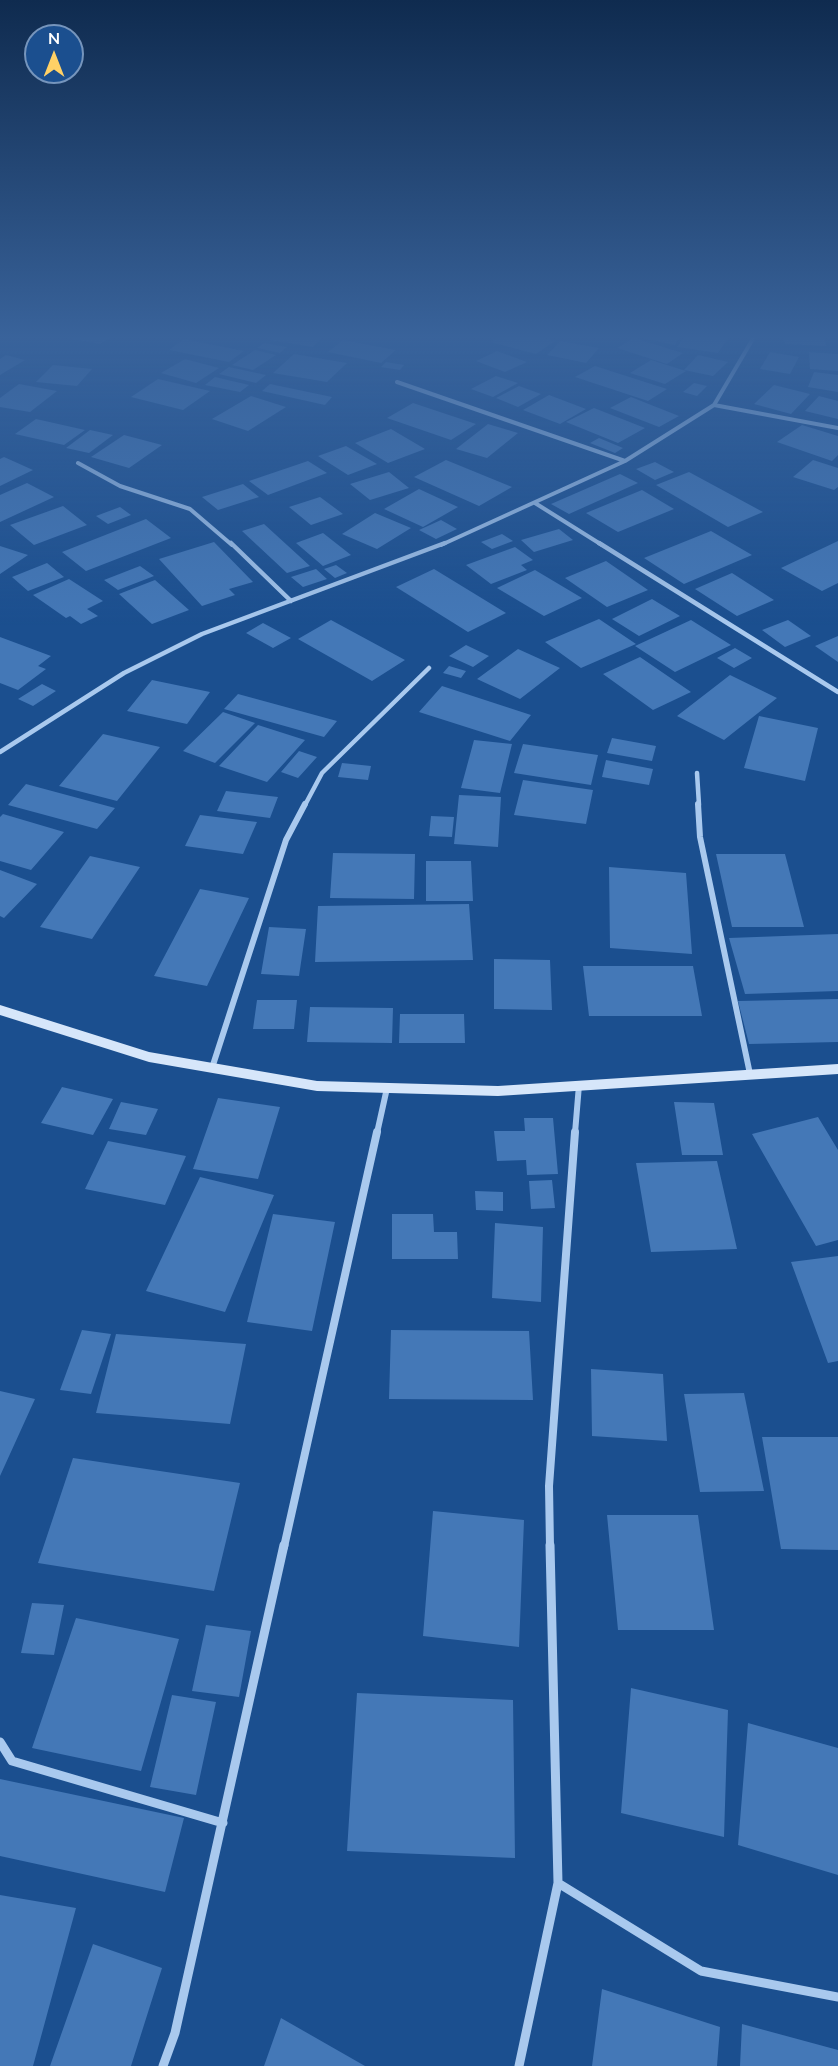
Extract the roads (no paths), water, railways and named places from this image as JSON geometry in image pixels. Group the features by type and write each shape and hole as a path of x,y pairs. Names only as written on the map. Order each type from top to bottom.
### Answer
{"street":[{"path":"546,433 625,461"},
{"path":"0,752 124,673 202,634 420,555 625,461 669,433"},
{"path":"78,464 120,486 189,509 217,530 291,602"},
{"path":"536,503 838,692"},
{"path":"212,1068 286,840 322,773 429,668"},
{"path":"697,773 700,837 750,1074"},
{"path":"0,1010 149,1058 317,1086 498,1091 838,1069"},
{"path":"519,2066 558,1883 549,1486 579,1085"},
{"path":"163,2066 175,2033 387,1088"},
{"path":"0,1742 12,1761 223,1823"},
{"path":"558,1883 701,1971 838,1998"}]}
